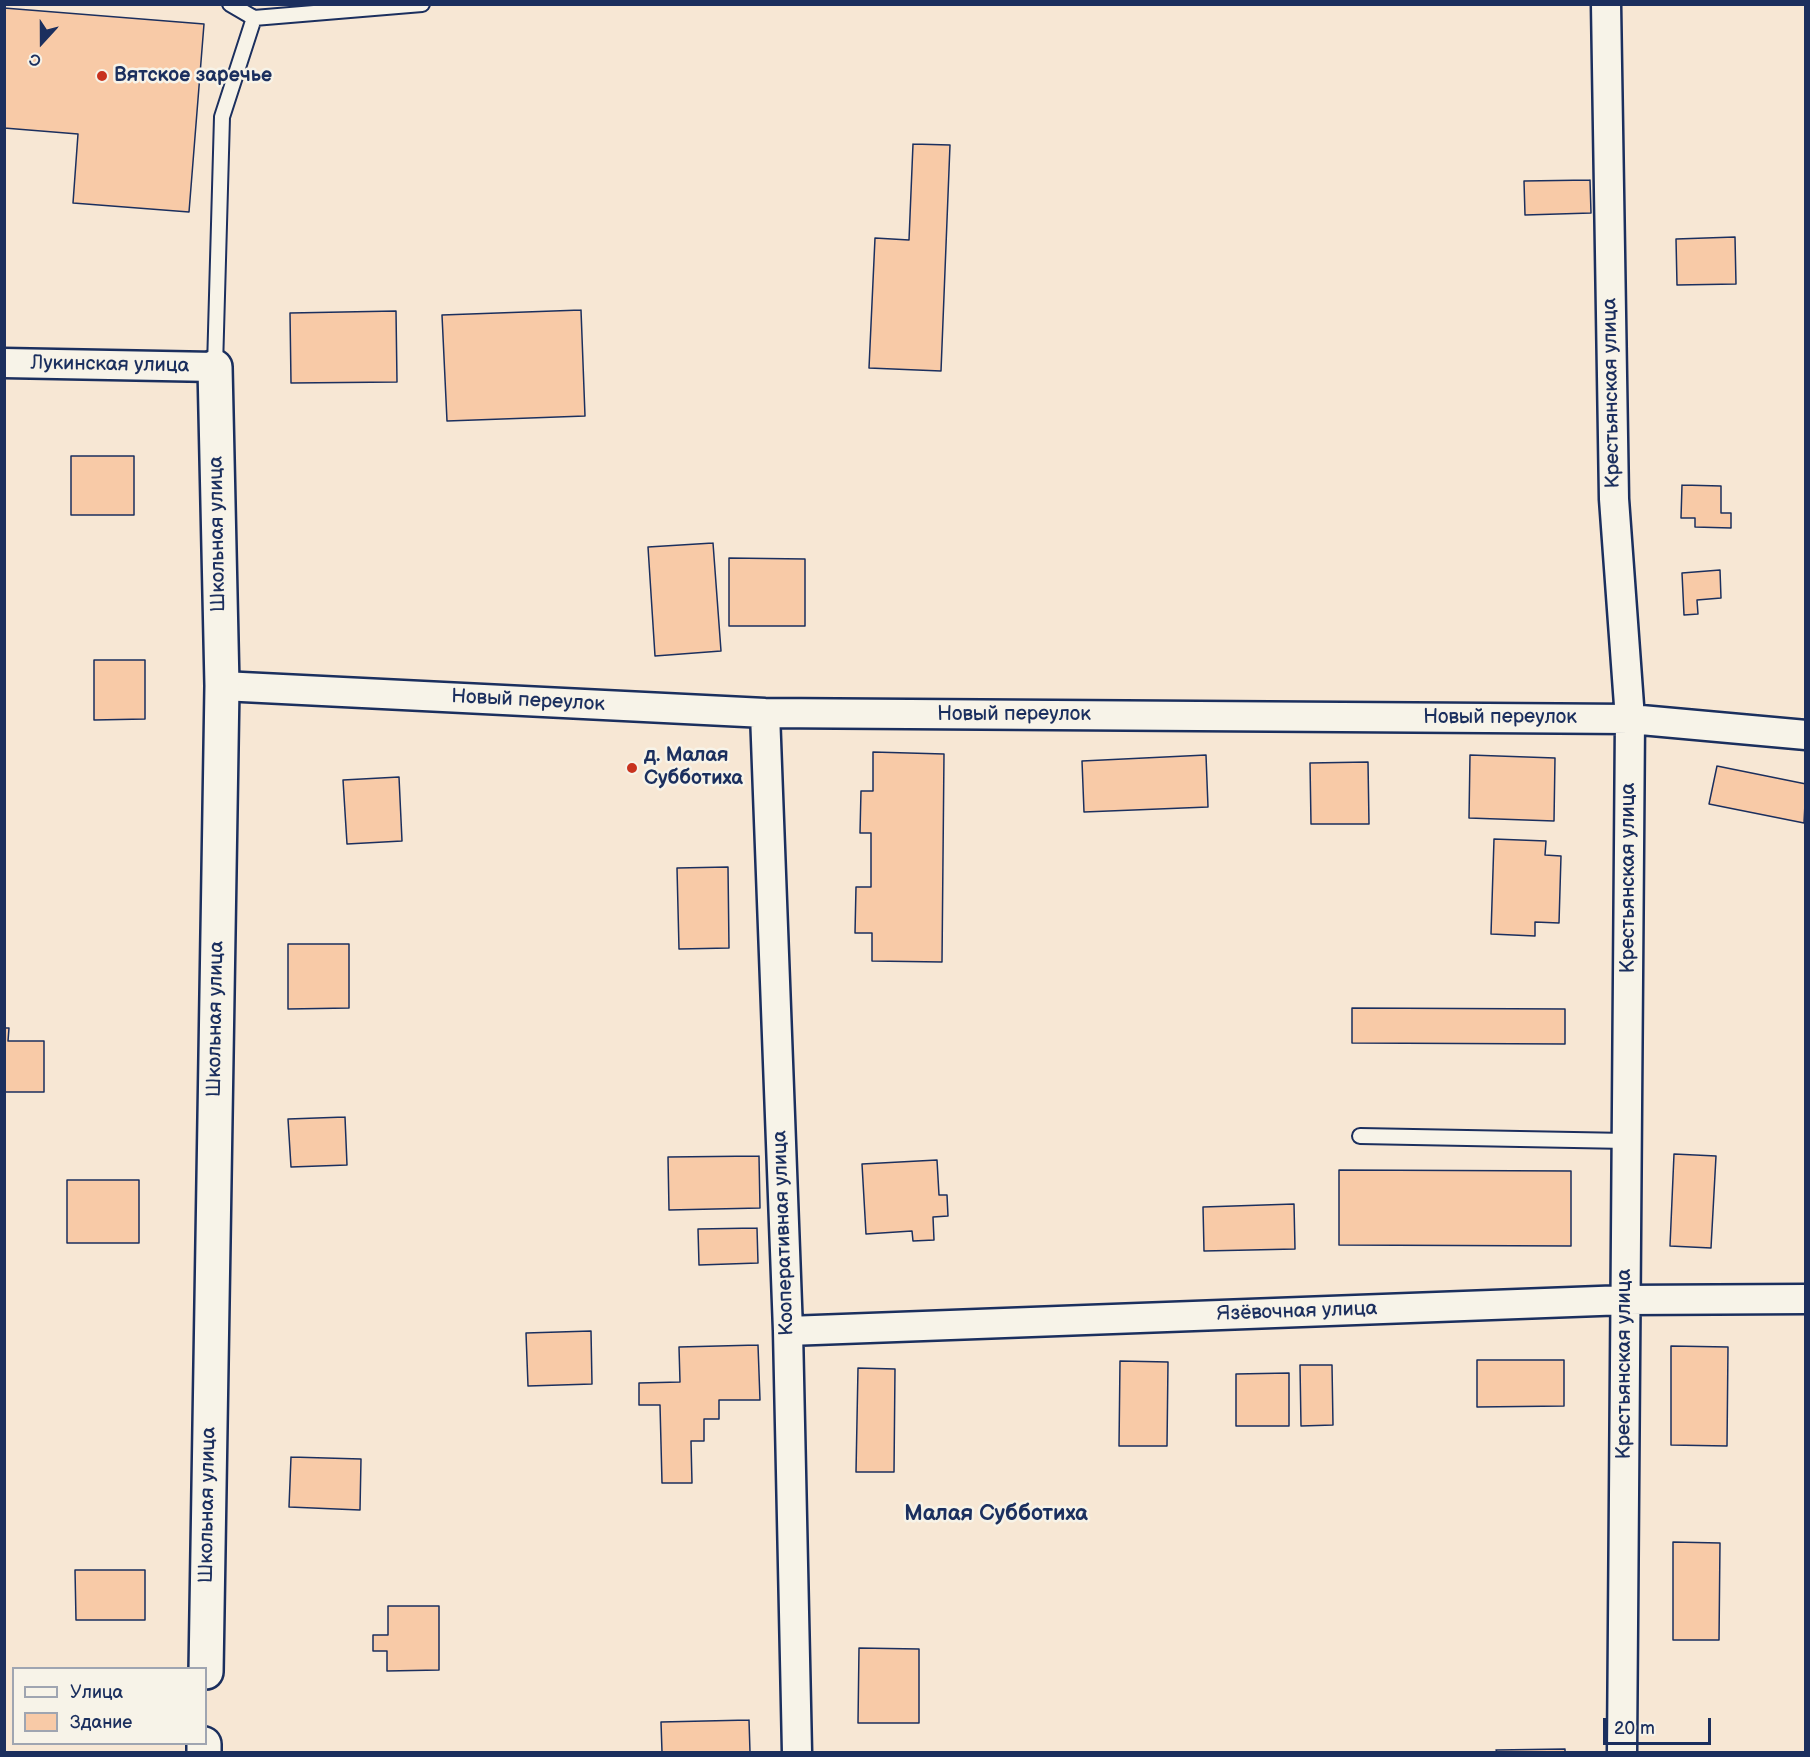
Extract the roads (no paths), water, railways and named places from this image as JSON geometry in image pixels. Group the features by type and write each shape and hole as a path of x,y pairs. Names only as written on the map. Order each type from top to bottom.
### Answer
{"street":[{"name":"Крестьянская улица","path":"1606,4 1614,499 1630,719 1622,1752"},
{"name":"Лукинская улица","path":"4,363 215,367"},
{"name":"Школьная улица","path":"206,1667 222,686 215,367"},
{"name":"Новый переулок","path":"222,686 765,713 1630,719 1806,735"},
{"name":"Кооперативная улица","path":"765,713 788,1331 797,1752"},
{"name":"Язёвочная улица","path":"788,1331 1626,1300 1806,1299"}],"lane":[{"path":"230,4 254,18 422,4"},
{"path":"215,367 222,117 254,18"},
{"path":"1360,1136 1627,1141"}],"place":[{"name":"Вятское заречье","path":"102,76"},
{"name":"д. Малая Субботиха","path":"632,768"}],"district":[{"name":"Малая Субботиха","path":"996,1514"}]}
